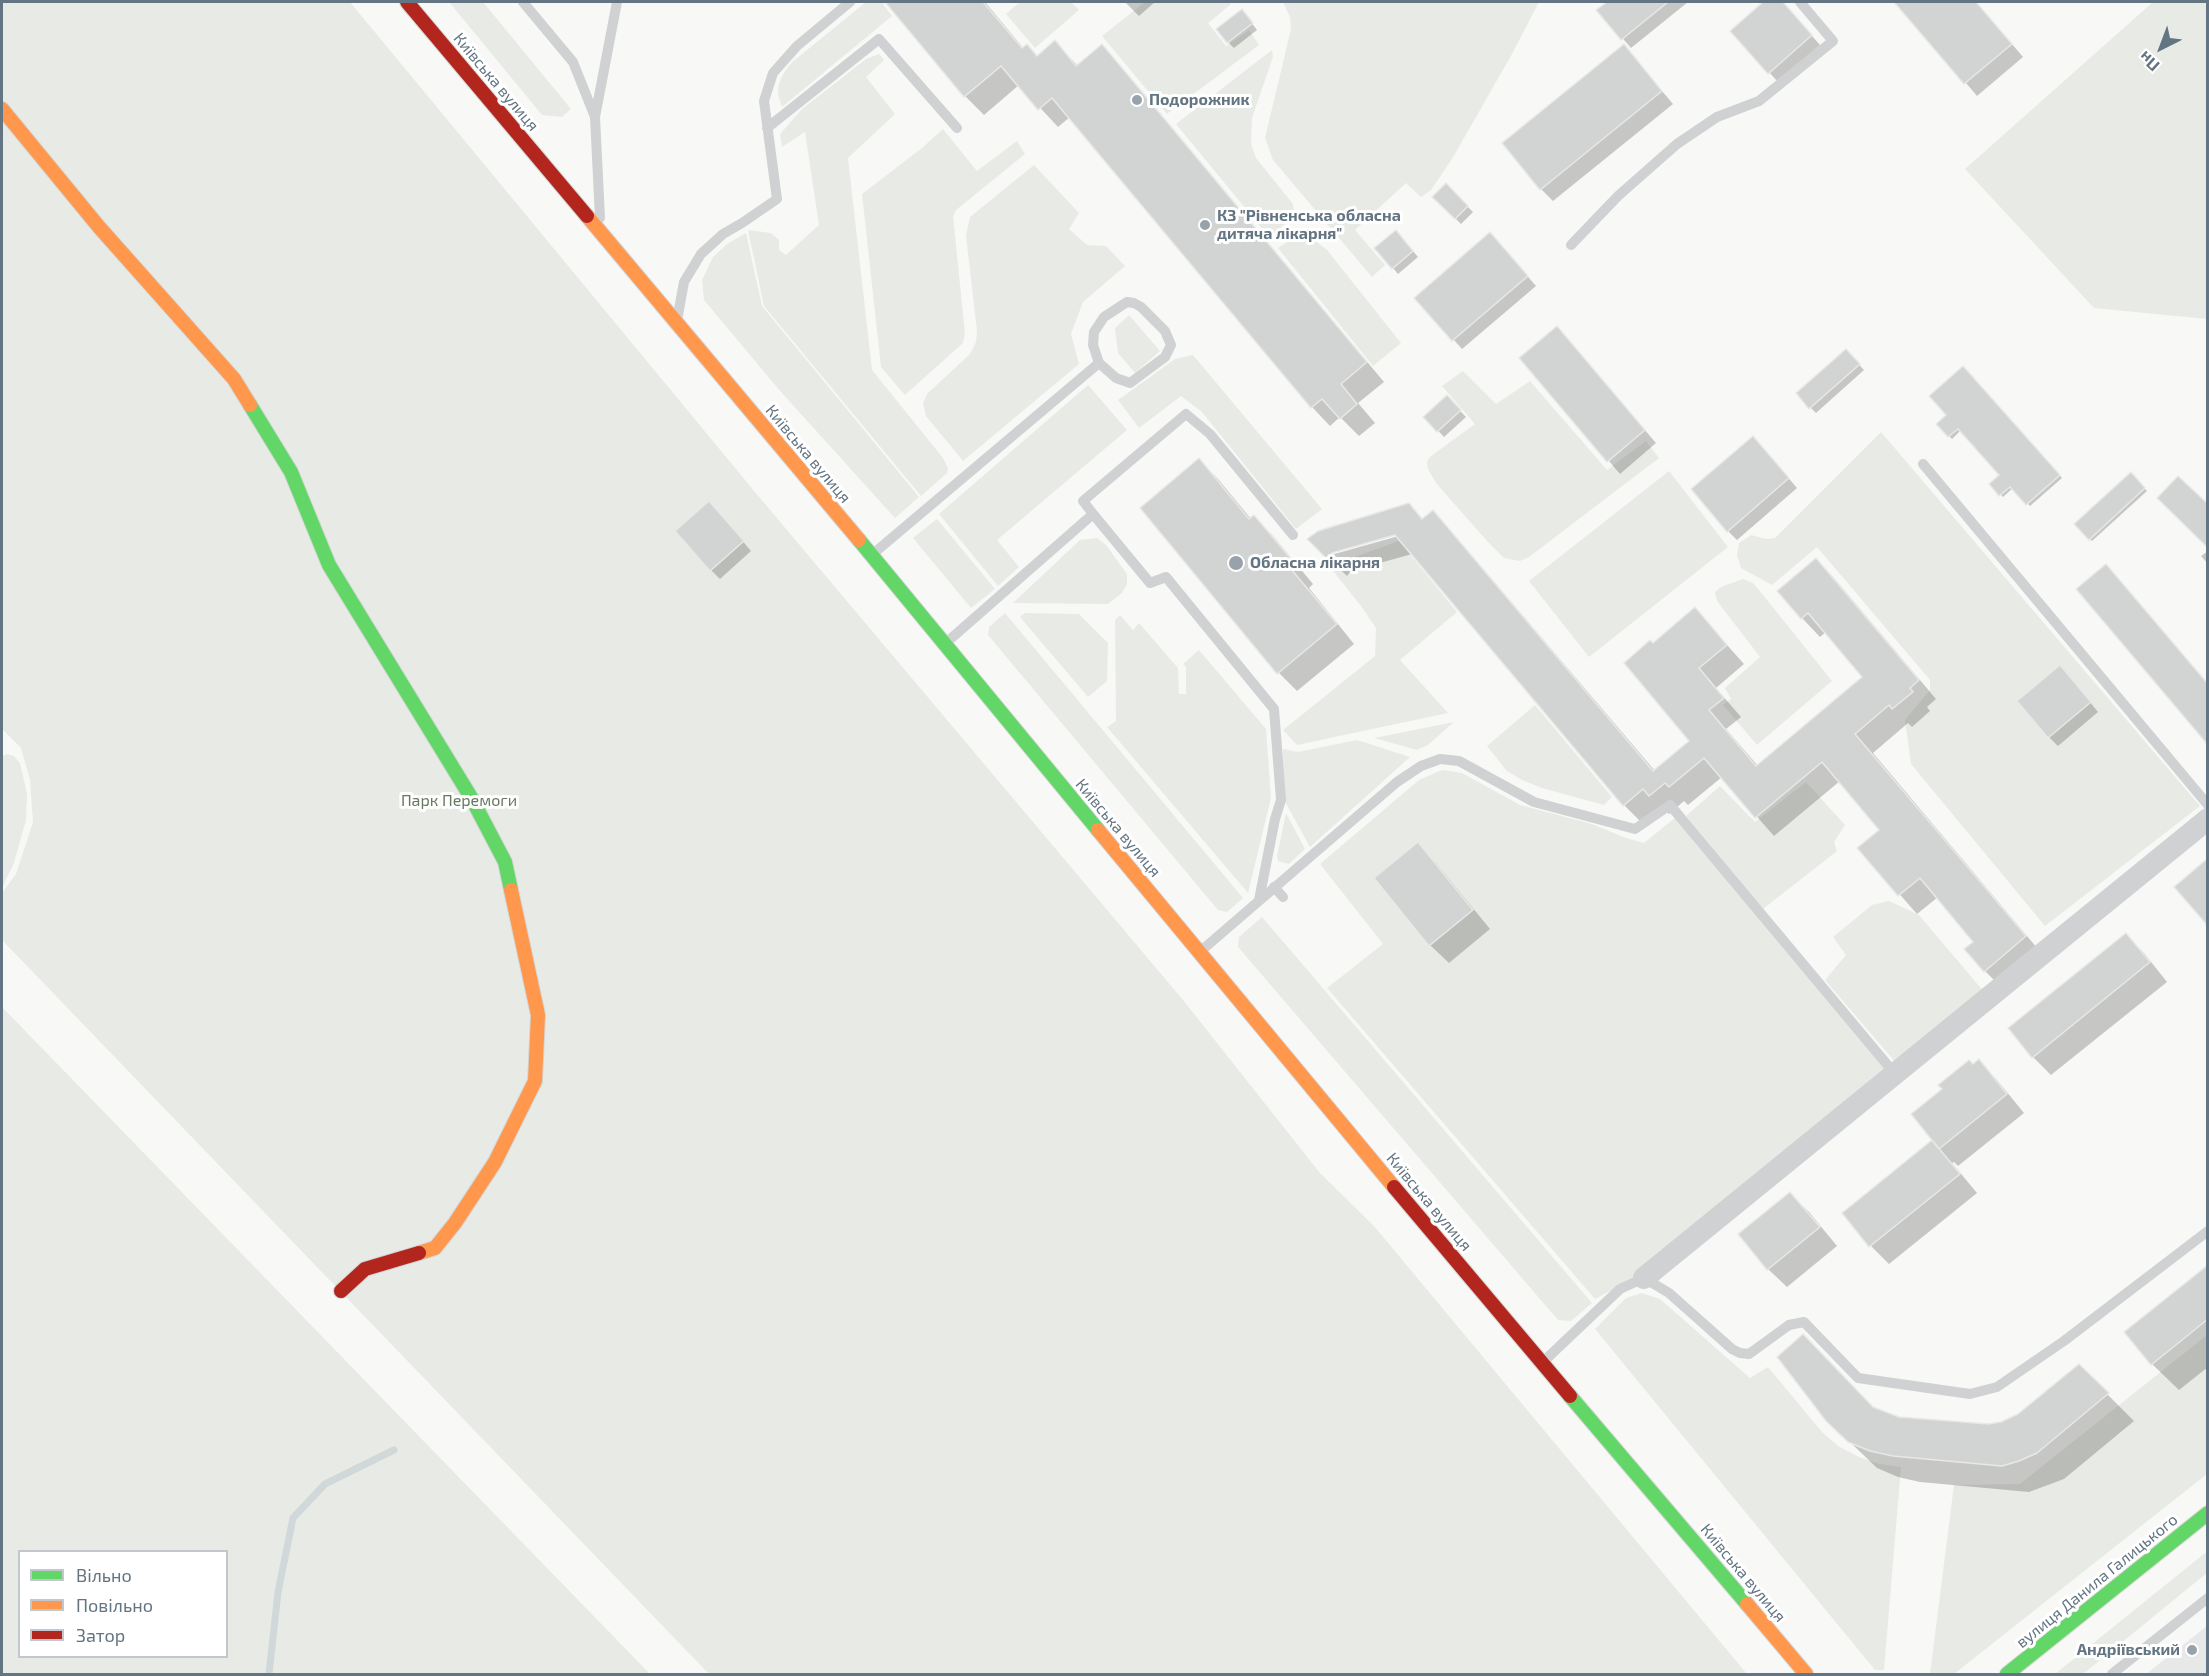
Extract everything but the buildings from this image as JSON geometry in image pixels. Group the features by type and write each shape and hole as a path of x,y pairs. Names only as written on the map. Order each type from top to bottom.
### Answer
{"main road":[{"name":"Київська вулиця","path":"407,2 871,555 1541,1363 1678,1521 1806,1674"},
{"path":"2,109 99,227 234,380 291,472 329,565 472,799 506,862 538,1015 535,1081 495,1162 455,1223 435,1248 365,1269 341,1291"},
{"name":"вулиця Данила Галицького","path":"2007,1674 2208,1513"}],"street":[{"path":"1644,1278 2208,819"}],"lane":[{"path":"523,2 573,62 595,117"},
{"path":"601,233 595,117 617,2"},
{"path":"677,324 684,282 700,254 723,234 777,200 764,101 773,73 797,46 850,2"},
{"path":"1571,245 1618,196 1677,144 1718,117 1759,101 1833,41 1800,2"},
{"path":"767,128 879,39 957,128"},
{"path":"1127,302 1141,307 1165,331 1172,345 1165,357 1130,383 1116,378 1099,363 1093,345 1094,332 1104,317 1127,302"},
{"path":"871,555 1099,363"},
{"path":"1260,900 1275,819 1281,800 1274,709 1166,577 1150,583 1083,501 1186,414 1210,434 1293,535"},
{"path":"1923,464 2208,805"},
{"path":"945,644 1093,514"},
{"path":"1200,952 1397,782 1420,766 1440,759 1459,760 1534,802 1635,829 1670,805 1895,1074"},
{"path":"1274,887 1283,897"},
{"path":"1541,1363 1620,1289 1644,1278 1669,1293 1732,1349 1740,1353 1749,1354 1789,1325 1804,1322 1858,1378 1970,1394 1997,1387 2064,1341 2208,1231"},
{"path":"2112,1674 2208,1598"}],"shaded area":[{"name":"Андріївський","path":"2207,1626 2207,1674 2146,1674"}],"green space":[{"name":"Парк Перемоги","path":"2,2 350,2 760,498 1183,1000 1320,1173 1374,1226 1747,1674 709,1674 2,940 2,893 16,874 33,822 30,780 21,748 2,729"},
{"path":"449,2 483,2 571,109 562,117 542,115"},
{"path":"866,2 886,2 883,4 892,16 782,107 778,95 779,84 791,63"},
{"path":"1020,2 1071,2 1079,10 1035,48 1006,14"},
{"path":"1145,2 1231,2 1208,23 1226,46 1249,30 1259,45 1167,114 1102,36"},
{"path":"1283,2 1539,2 1452,159 1431,190 1421,197 1406,183 1355,230 1385,265 1372,277 1273,160 1265,138 1291,29 1290,17"},
{"path":"2153,2 2207,2 2207,319 2094,308 1965,169"},
{"path":"1272,50 1273,57 1252,118 1251,144 1256,158 1293,204 1294,212 1291,219 1269,237 1176,124"},
{"path":"879,54 884,60 866,77 895,114 848,158 872,370 943,458 948,468 947,473 921,496 764,306 748,230 771,233 779,240 779,250 786,255 819,225 805,132 782,147 780,134 802,109 866,59"},
{"path":"943,129 977,171 1017,141 1025,154 956,210 953,216 965,333 963,343 905,395 881,367 862,194"},
{"path":"1034,165 1079,213 1069,229 1087,245 1106,246 1125,266 1083,302 1071,334 1079,364 963,461 926,416 923,403 927,394 970,354 976,342 977,331 966,236 970,217"},
{"path":"746,233 762,306 919,497 895,518 781,392 704,300 702,280 713,257 727,244"},
{"path":"1298,235 1312,238 1327,250 1401,343 1373,366 1278,248"},
{"path":"1129,315 1160,351 1135,373 1118,353 1115,328"},
{"path":"1193,355 1322,509 1296,529 1202,412 1181,396 1139,428 1118,400 1175,359"},
{"path":"1463,371 1496,404 1530,381 1607,470 1646,441 1659,458 1529,557 1520,561 1504,558 1436,483 1428,469 1427,461 1431,456 1475,424 1442,386"},
{"path":"1088,385 1127,430 997,540 1019,567 998,586 939,514"},
{"path":"1881,432 2200,806 2045,926 1911,764 1905,720 1930,690 1930,680 1817,547 1772,585 1741,568 1737,555 1739,543 1751,535 1766,539 1775,538"},
{"path":"1669,471 1728,547 1589,657 1529,581"},
{"path":"937,519 995,589 971,608 913,538"},
{"path":"1097,538 1106,545 1127,574 1127,584 1122,593 1108,604 1013,603 1080,540"},
{"path":"1399,541 1457,612 1400,660 1448,713 1297,745 1283,730 1375,656 1376,628 1329,566"},
{"path":"1743,579 1753,583 1832,681 1757,745 1723,705 1731,699 1725,688 1760,657 1717,601 1715,592 1721,587"},
{"path":"1005,613 1243,898 1227,912 1218,910 988,635 989,627"},
{"path":"1025,613 1079,614 1108,643 1107,681 1088,697 1020,617"},
{"path":"1120,615 1133,630 1139,623 1178,668 1179,694 1186,694 1186,667 1183,664 1199,650 1266,729 1271,798 1248,893 1107,727 1116,721 1115,620"},
{"path":"1535,705 1612,797 1604,805 1542,788 1522,780 1507,771 1487,746"},
{"path":"1454,722 1428,745 1417,750 1374,738"},
{"path":"1357,740 1410,757 1310,847 1284,800 1283,749 1298,752"},
{"path":"8,754 14,756 20,763 27,794 26,820 14,863 3,886 2,756"},
{"path":"1442,770 1462,773 1520,805 1592,824 1644,843 1676,817 1888,1072 1640,1275 1595,1299 1327,988 1383,944 1320,864 1419,780"},
{"path":"1806,782 1845,825 1834,842 1837,851 1763,909 1686,816 1720,786 1755,822"},
{"path":"1286,813 1305,849 1289,864 1278,861 1277,856"},
{"path":"1889,901 1919,915 1985,993 1896,1063 1825,980 1846,955 1833,937 1872,905"},
{"path":"1262,917 1592,1303 1571,1321 1558,1320 1238,947 1239,937"},
{"path":"2,1007 650,1674 2,1674"},
{"path":"1642,1293 1660,1299 1750,1378 1768,1367 1822,1432 1838,1446 1879,1464 1901,1467 1884,1670 1875,1670 1595,1329 1626,1298"},
{"path":"2207,1335 2207,1474 1954,1674 1930,1674 1954,1485 2020,1484"},
{"path":"2205,1553 2207,1573 2083,1674 2055,1674"}],"waterway":[{"path":"269,1674 278,1592 293,1518 325,1484 394,1450"}],"traffic: fast":[{"path":"250,405 291,472 329,565 472,799 505,862 511,890"},
{"path":"859,540 1098,830"},
{"path":"1570,1396 1747,1604"},
{"path":"2007,1674 2208,1513"}],"traffic: slow":[{"path":"2,109 99,227 234,379 250,405"},
{"path":"587,216 859,540"},
{"path":"1098,830 1394,1187"},
{"path":"419,1253 435,1248 455,1223 495,1162 535,1081 538,1015 511,890"},
{"path":"1747,1604 1806,1674"}],"traffic: jam":[{"path":"407,2 587,216"},
{"path":"1394,1187 1570,1396"},
{"path":"341,1291 365,1269 419,1253"}],"place":[{"name":"Подорожник","path":"1137,100"},
{"name":"КЗ \"Рівненська обласна дитяча лікарня\"","path":"1205,225"},
{"name":"Обласна лікарня","path":"1236,563"},
{"name":"Андріївський","path":"2192,1650"}]}
